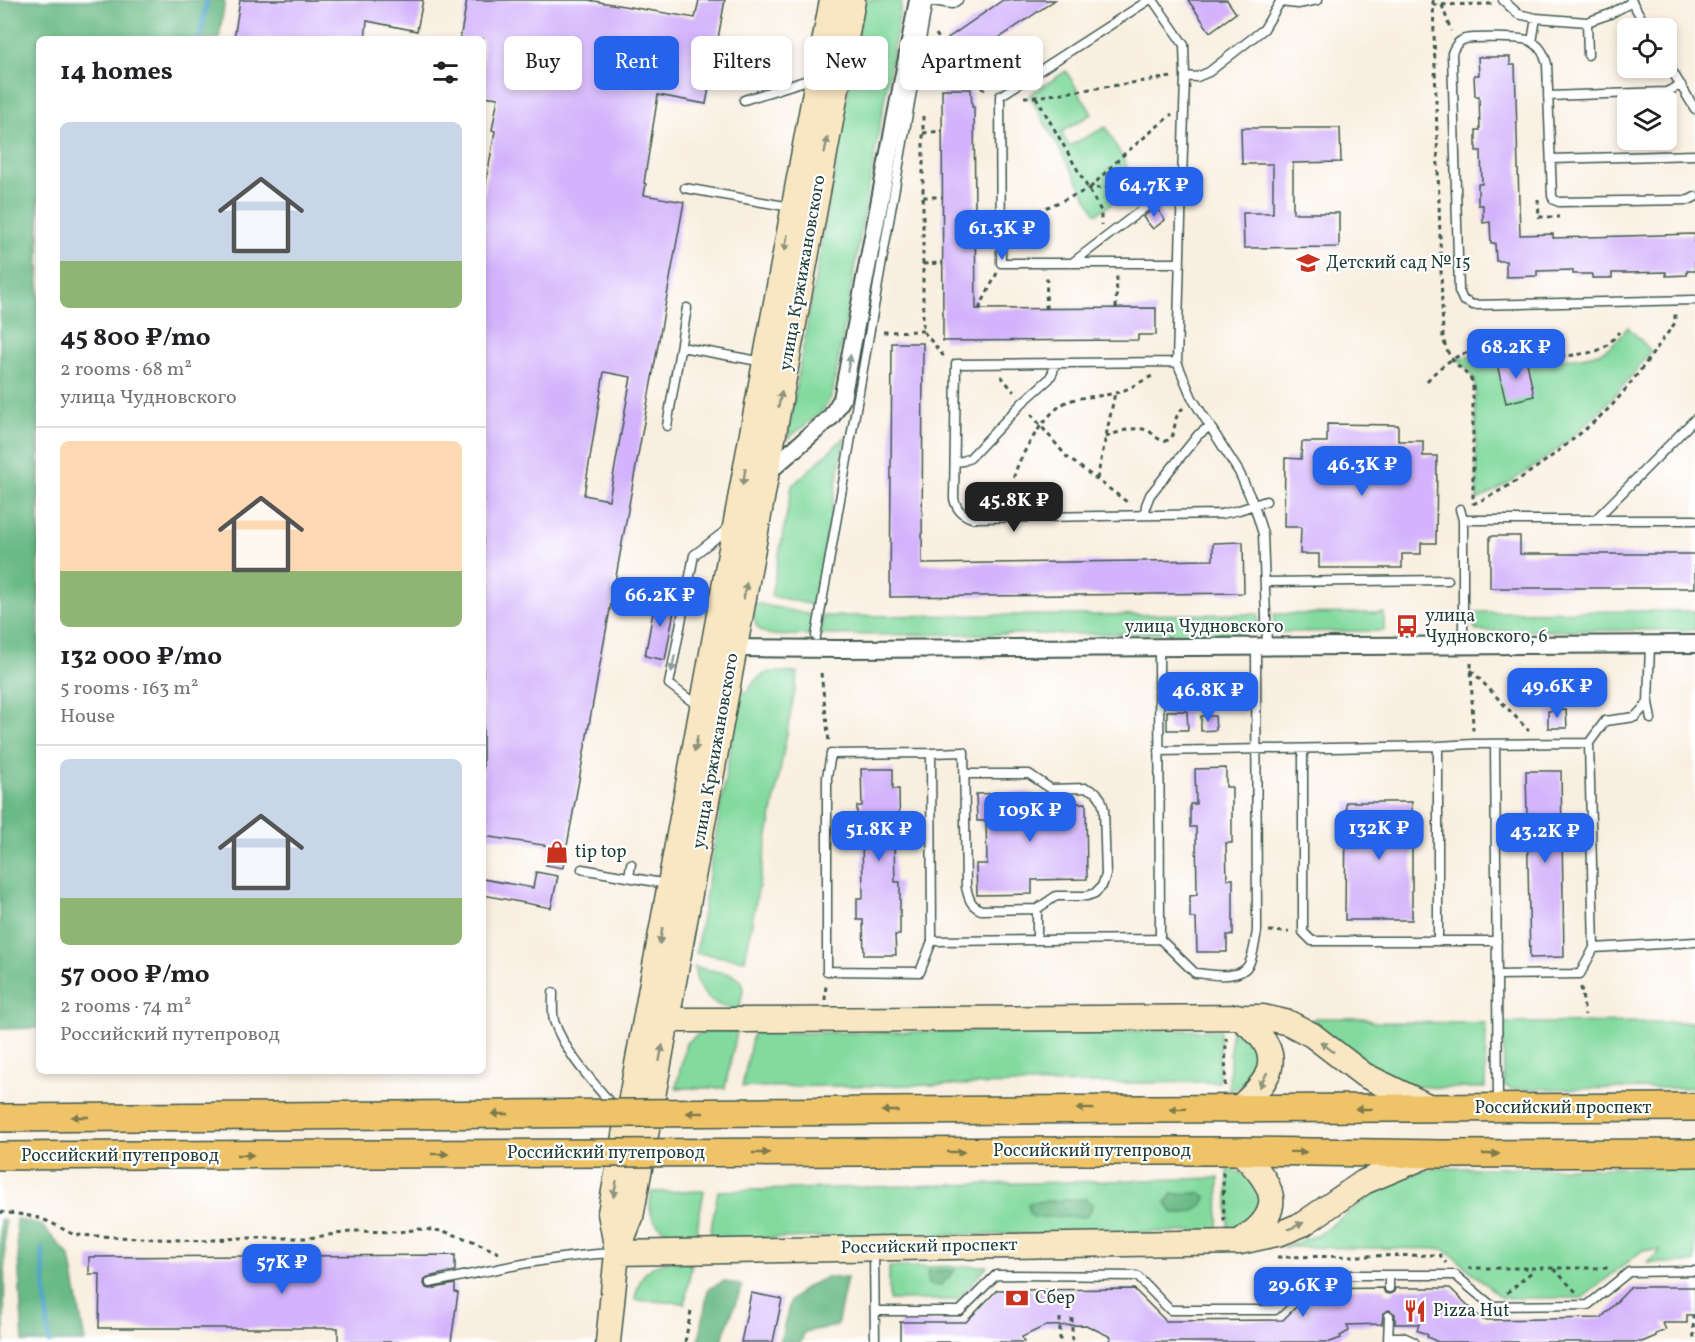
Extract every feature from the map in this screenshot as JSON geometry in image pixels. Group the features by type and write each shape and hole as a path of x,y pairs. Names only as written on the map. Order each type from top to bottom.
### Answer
{"main road":[{"name":"Российский проспект","path":"1215,1097 1239,1108 1695,1107"},
{"path":"0,1118 1144,1109 1215,1097"},
{"name":"Российский путепровод","path":"0,1156 1143,1151 1212,1161"},
{"name":"Российский проспект","path":"1212,1161 1239,1151 1432,1154 1695,1153"}],"street":[{"name":"улица Кржижановского","path":"825,36 832,0"},
{"name":"улица Кржижановского","path":"724,646 736,523 776,364 804,209 853,0"},
{"path":"767,473 831,417 842,399 918,0"},
{"name":"улица Кржижановского","path":"804,209 817,90"},
{"name":"улица Кржижановского","path":"608,1342 617,1253 630,1217 657,1018 724,646 767,473 776,364"},
{"name":"улица Чудновского","path":"724,646 841,650 1695,644"},
{"name":"Российский проспект","path":"657,1018 1232,1023 1263,1017 1288,1023 1312,1035 1364,1075 1432,1108"},
{"name":"улица Кржижановского","path":"617,1253 610,1213 628,1120 657,1018"},
{"path":"1232,1023 1251,1026 1262,1036 1269,1049 1270,1063 1266,1078 1239,1108"},
{"path":"1232,1236 1255,1232 1265,1222 1271,1210 1271,1195 1266,1180 1256,1166 1239,1151"},
{"name":"Российский проспект","path":"617,1253 874,1248 1281,1233 1303,1224 1364,1182 1432,1154"}],"lane":[{"path":"921,36 927,0 952,4 958,0"},
{"path":"932,941 1160,939 1195,973 1242,972 1249,963 1257,931 1256,749 1265,582 1263,534 1254,505 1239,472 1192,398 1177,362 1180,263 1181,197 1185,76 1184,45 1151,0 1000,96 1001,264 1180,263"},
{"path":"1185,76 1197,76 1209,72 1264,29 1279,1 1298,4 1318,0"},
{"path":"1504,2 1518,14 1536,18 1587,22 1610,14 1631,1 1641,18"},
{"path":"1532,42 1536,18"},
{"path":"1587,22 1588,55"},
{"path":"1695,197 1689,200 1559,202 1554,200 1547,64 1542,50 1532,42 1520,38 1465,39 1456,44 1452,53 1459,291 1463,300 1473,305 1695,300"},
{"path":"1677,78 1695,109"},
{"path":"744,100 804,81"},
{"path":"1548,96 1666,92 1681,85"},
{"path":"816,636 911,90"},
{"path":"1551,159 1695,155"},
{"path":"686,188 804,209"},
{"path":"1072,263 1152,202 1161,197 1181,197"},
{"path":"667,426 687,308"},
{"path":"681,347 776,364"},
{"path":"1177,362 956,364 954,499 957,509 972,518 1221,514 1266,501"},
{"path":"955,462 970,458 1023,402 1049,379 1054,363"},
{"path":"1595,520 1695,419"},
{"path":"1145,515 1150,495 1198,435 1210,426"},
{"path":"1460,508 1463,520 1463,645"},
{"path":"1463,520 1695,520"},
{"path":"713,708 690,700 669,684 694,555 736,523"},
{"path":"1265,582 1448,580"},
{"path":"1650,644 1648,703 1652,719"},
{"path":"1159,646 1160,939"},
{"path":"1497,975 1580,974 1594,948 1589,743 1605,721 1635,717 1648,703"},
{"path":"1159,751 1589,743"},
{"path":"1495,744 1498,1108"},
{"path":"1438,746 1438,941"},
{"path":"1303,749 1303,932 1312,941 1497,941"},
{"path":"931,753 932,941 920,972 827,971 827,777 831,754 964,752 966,887 969,899 981,910 1037,909 1056,896 1087,896 1095,893 1102,886 1106,875 1104,809 1096,792 1086,788 1051,789 1029,774 965,774"},
{"path":"629,877 631,864"},
{"path":"582,869 681,886"},
{"path":"1037,909 1037,940"},
{"path":"1594,948 1695,942"},
{"path":"553,993 554,1021 568,1048 588,1077 628,1120"},
{"path":"874,1248 876,1342"},
{"path":"430,1283 522,1264 587,1254 617,1253"},
{"path":"875,1311 960,1311 996,1275 1137,1276 1170,1310 1275,1310 1312,1275 1455,1275 1492,1306 1587,1305 1629,1272 1695,1271"},
{"path":"1389,1275 1389,1288"},
{"path":"1389,1316 1389,1340 1402,1337 1414,1342"}],"path":[{"path":"1433,0 1443,337 1452,359 1473,382 1473,520"},
{"path":"1433,5 1504,2"},
{"path":"1442,5 1456,44"},
{"path":"925,17 937,36"},
{"path":"1030,98 1185,76"},
{"path":"987,90 1000,96"},
{"path":"1036,97 1101,211"},
{"path":"1089,189 1122,156 1184,104"},
{"path":"923,112 923,331 948,361 956,364"},
{"path":"923,133 942,131"},
{"path":"1001,227 1089,189 1137,184"},
{"path":"923,197 942,197"},
{"path":"923,264 943,263"},
{"path":"1046,309 1047,263"},
{"path":"1116,308 1117,263"},
{"path":"979,309 1001,264"},
{"path":"1473,504 1490,497 1535,470 1612,405 1675,323 1675,300"},
{"path":"869,333 923,331"},
{"path":"1427,381 1452,359 1467,352 1501,349 1536,356 1588,353 1602,349 1619,332"},
{"path":"1002,518 1019,464 1040,426 1053,411 1066,402 1079,398 1114,393 1130,388 1177,362"},
{"path":"991,364 1067,456 1145,515"},
{"path":"1097,479 1114,393"},
{"path":"1106,436 1141,430 1149,432 1162,441 1168,440 1172,437 1177,415 1192,398"},
{"path":"1471,661 1473,744"},
{"path":"1471,670 1540,744"},
{"path":"821,673 831,754"},
{"path":"1257,931 1303,932"},
{"path":"824,1008 827,971"},
{"path":"1580,974 1585,1015"},
{"path":"1215,1097 1225,1086 1232,1023"},
{"path":"1212,1161 1224,1172 1232,1236"},
{"path":"0,1212 50,1222 76,1235 156,1240 308,1238 357,1231 398,1232 420,1229 443,1231 473,1241 522,1264"},
{"path":"1269,1257 1440,1255 1455,1275"},
{"path":"1466,1268 1621,1268 1629,1272"},
{"path":"1492,1306 1535,1269"},
{"path":"1553,1269 1587,1305"},
{"path":"685,1342 691,1311"},
{"path":"1693,1315 1694,1342"},
{"path":"1060,1318 1060,1342"},
{"path":"1072,1318 1072,1342"}],"green space":[{"path":"0,0 225,0 219,36 36,36 36,1028 0,1029"},
{"path":"864,0 902,0 888,79 888,36 858,36"},
{"path":"1066,71 1092,114 1061,132 1069,146 1106,127 1138,187 1096,214 1029,95 1037,90 1043,90 1043,86"},
{"path":"848,90 886,90 832,396 822,412 787,439"},
{"path":"1628,327 1651,351 1614,396 1551,454 1503,486 1477,500 1475,381 1458,359 1494,352 1544,359 1590,355 1608,348"},
{"path":"845,437 814,605 771,596 792,486"},
{"path":"755,603 812,615 809,635 778,635 761,631 756,625 754,616"},
{"path":"1695,611 1695,630 1476,631 1471,621 1471,612"},
{"path":"1384,613 1384,631 1274,632 1274,614"},
{"path":"1258,614 1258,633 820,635 823,616"},
{"path":"769,672 798,673 745,960 696,953 740,691 747,692 756,680"},
{"path":"694,967 731,974 741,981 743,990 739,1010 721,1006 708,998 699,985"},
{"path":"1315,1018 1364,1018 1373,1022 1486,1023 1485,1088 1422,1087 1389,1079 1365,1065 1307,1023"},
{"path":"1695,1022 1695,1088 1511,1089 1504,1085 1503,1023"},
{"path":"1231,1029 1238,1030 1257,1046 1258,1062 1255,1075 1251,1080 1238,1088 1229,1090"},
{"path":"1220,1030 1219,1082 742,1087 753,1033"},
{"path":"709,1031 737,1031 725,1088 676,1088 686,1043 697,1035"},
{"path":"1437,1168 1695,1168 1695,1263 1647,1263 1661,1250 1643,1250 1582,1298 1502,1298 1445,1249 1283,1247 1318,1235 1383,1187 1410,1175"},
{"path":"1228,1169 1252,1179 1260,1199 1255,1216 1251,1221 1244,1226 1228,1230"},
{"path":"1219,1178 1218,1231 709,1239 718,1191"},
{"path":"704,1191 695,1239 680,1237 666,1231 655,1222 650,1207 652,1192"},
{"path":"1200,1193 1206,1198 1200,1207 1192,1212 1173,1213 1166,1203 1172,1194"},
{"path":"1085,1199 1092,1204 1091,1211 1085,1217 1034,1217 1029,1213 1028,1204 1033,1202"},
{"path":"0,1219 5,1221 4,1342 0,1342"},
{"path":"16,1219 41,1225 70,1256 85,1342 23,1342"},
{"path":"665,1262 692,1262 685,1303 635,1300 642,1277 650,1268"},
{"path":"987,1266 957,1300 889,1300 889,1267"},
{"path":"955,1270 941,1285 929,1285 927,1271"},
{"path":"827,1277 847,1278 837,1326 804,1332 801,1342 780,1342 790,1302 806,1287"},
{"path":"724,1281 742,1286 721,1342 699,1342 708,1289"}],"building":[{"path":"240,0 423,0 417,31 367,21 365,36 234,36"},
{"path":"467,0 588,0 695,18 699,0 725,0 718,36 691,36 691,90 709,90 706,104 658,95 644,195 684,202 563,868 546,865 550,846 486,836 486,182 495,131 492,130 498,98 486,96 486,36 461,36","holes":["604,372 631,377 609,500 584,495"]},
{"path":"1003,0 1055,0 1002,36 951,36"},
{"path":"1188,0 1227,0 1236,13 1210,32"},
{"path":"1478,57 1510,57 1510,65 1515,65 1520,235 1553,234 1553,238 1695,234 1695,271 1687,271 1687,275 1666,276 1666,272 1612,273 1612,278 1592,278 1592,274 1573,274 1573,270 1537,271 1537,276 1506,277 1506,261 1496,261 1495,243 1491,243 1490,222 1483,223 1483,205 1478,205 1478,184 1482,184 1481,151 1476,151 1476,130 1480,130 1479,96 1475,96 1474,75 1479,75"},
{"path":"942,90 971,90 972,107 974,107 976,309 1156,308 1156,335 1138,335 1138,340 943,341"},
{"path":"1241,128 1340,128 1341,162 1293,163 1293,213 1339,213 1339,247 1244,248 1243,213 1273,213 1273,164 1242,164"},
{"path":"1156,207 1165,220 1153,229 1143,217"},
{"path":"892,343 923,343 922,564 1213,560 1213,543 1243,542 1244,593 890,597"},
{"path":"1526,358 1534,396 1506,403 1497,364"},
{"path":"1327,424 1398,425 1398,441 1423,441 1423,456 1437,456 1436,543 1421,543 1421,554 1402,554 1402,568 1319,568 1319,554 1300,554 1301,527 1284,527 1285,458 1301,459 1302,442 1327,442"},
{"path":"1490,536 1520,536 1520,554 1695,554 1695,588 1490,588"},
{"path":"656,596 676,600 665,660 645,656"},
{"path":"1566,710 1567,728 1548,728 1548,711"},
{"path":"1167,711 1187,711 1188,730 1167,730"},
{"path":"1201,716 1215,716 1216,730 1201,731"},
{"path":"1226,768 1226,787 1232,787 1232,843 1226,843 1227,879 1233,879 1233,935 1227,935 1227,952 1197,952 1196,918 1190,918 1190,896 1197,895 1196,827 1190,827 1190,804 1196,804 1195,769"},
{"path":"861,769 893,769 893,789 899,789 900,844 894,844 895,882 900,882 900,935 895,935 896,955 864,955 863,920 857,920 857,898 863,898 862,828 857,828 857,806 862,806"},
{"path":"1526,771 1561,771 1564,957 1530,958"},
{"path":"1030,792 1031,804 1086,803 1087,879 1032,880 1032,894 977,895 976,864 987,864 986,821 977,821 976,794"},
{"path":"1346,802 1412,802 1412,920 1345,920"},
{"path":"536,872 558,876 551,908 486,896 486,880 533,888"},
{"path":"455,1255 455,1271 428,1277 424,1284 426,1288 431,1289 455,1284 455,1292 458,1293 451,1342 338,1342 338,1328 99,1328 100,1274 89,1274 89,1257"},
{"path":"1631,1287 1695,1287 1695,1315 1687,1315 1687,1323 1663,1323 1666,1330 1642,1342 1438,1342 1417,1330 1419,1324 1395,1324 1395,1314 1389,1310 1383,1313 1382,1324 1347,1325 1349,1331 1340,1336 1341,1338 1330,1342 1108,1342 1111,1337 1086,1325 1045,1326 1022,1337 1024,1342 900,1342 900,1322 966,1322 997,1290 1134,1289 1166,1321 1283,1320 1314,1289 1383,1288 1385,1293 1390,1294 1395,1288 1450,1288 1483,1320 1601,1318"},
{"path":"751,1293 782,1299 773,1342 741,1342"}],"waterway":[{"path":"201,36 207,0"},
{"path":"42,1249 49,1342"}],"place":[{"name":"Детский сад № 15","path":"1308,263"},
{"name":"улица Чудновского, 6","path":"1407,626"},
{"name":"tip top","path":"557,852"},
{"name":"Сбер","path":"1017,1298"},
{"name":"Pizza Hut","path":"1415,1311"}]}
